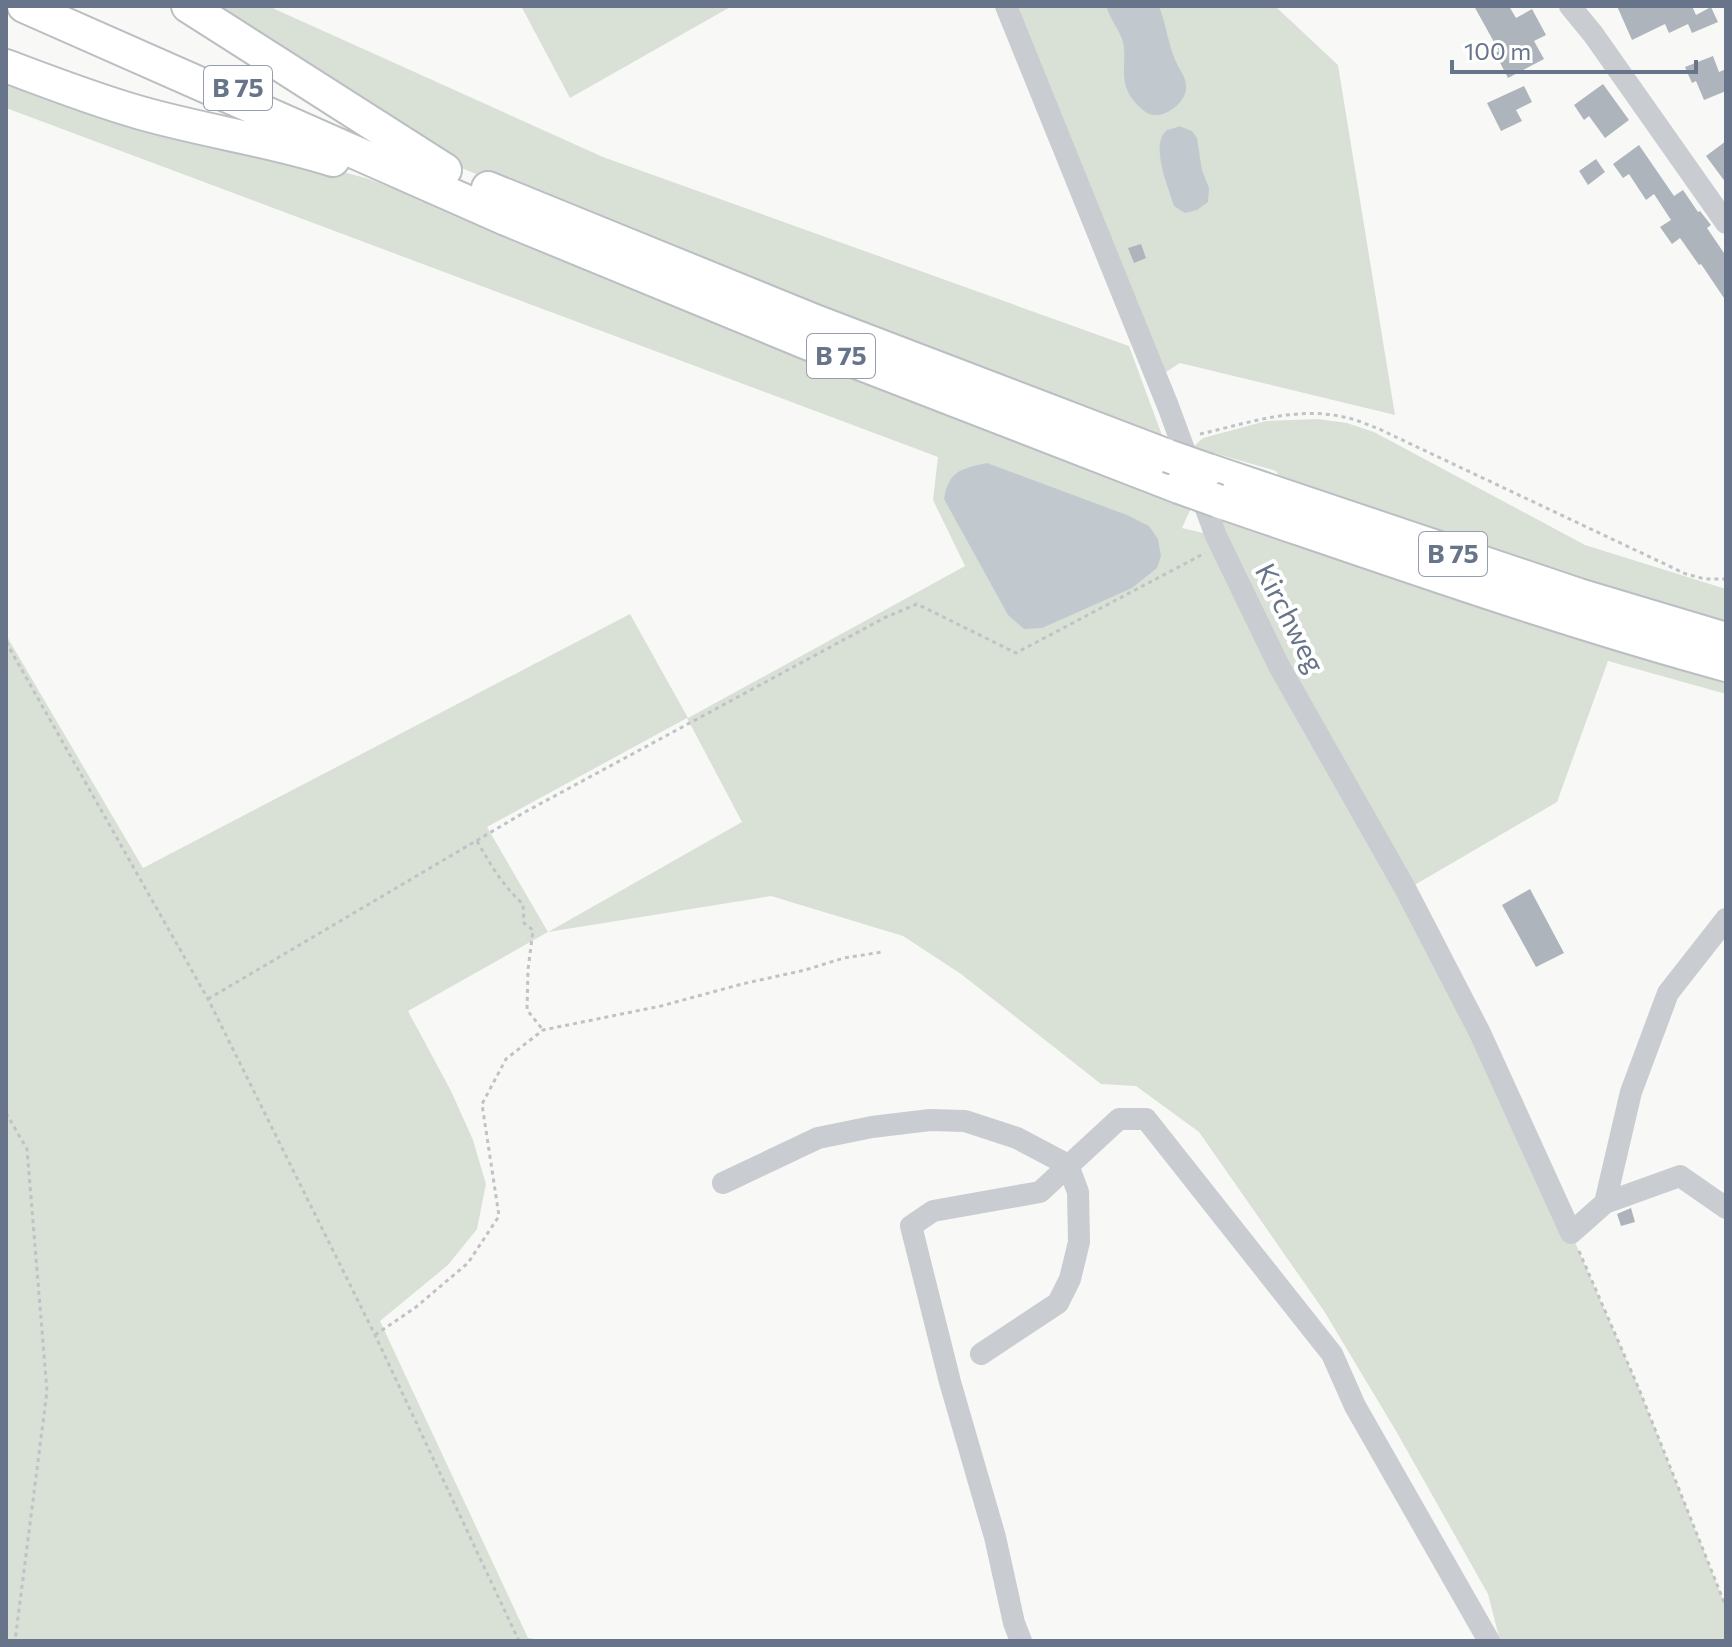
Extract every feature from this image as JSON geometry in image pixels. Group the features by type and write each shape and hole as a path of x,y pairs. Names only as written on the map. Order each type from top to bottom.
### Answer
{"highway":[{"name":"B 75","path":"24,6 506,219 807,343 1218,501 1491,593 1726,665"},
{"name":"B 75","path":"32,6 815,321 1174,447 1208,470 1579,595 1726,639"},
{"path":"188,6 445,170"},
{"path":"6,66 142,113 322,157 506,219"}],"street":[{"name":"Kirchweg","path":"1006,6 1174,447 1279,666 1406,890 1480,1033 1571,1233"},
{"path":"1570,6 1609,56 1726,223"},
{"path":"1605,1203 1631,1092 1668,993 1726,919"},
{"path":"1021,1641 911,1226 933,1211 1040,1192 1119,1119 1146,1119 1332,1354 1355,1406 1489,1641"},
{"path":"723,1183 818,1138 930,1120 965,1121 1017,1138 1068,1165 1078,1192 1079,1217 1079,1242 1070,1279 1058,1303 981,1354"},
{"path":"1571,1233 1605,1203 1680,1176 1726,1208"}],"path":[{"path":"1174,447 1277,415 1348,418 1377,428 1686,574 1705,579 1726,579"},
{"path":"208,999 525,812 870,625 917,604 1016,653 1221,545"},
{"path":"6,642 208,999 375,1335 519,1641"},
{"path":"477,841 489,864 523,904 524,923 533,930 527,1010 543,1030"},
{"path":"375,1335 416,1307 468,1263 499,1216 482,1104 506,1059 543,1030 661,1006 844,958 882,952"},
{"path":"6,1113 27,1149 47,1391 15,1639 6,1637"},
{"path":"1571,1233 1639,1389 1726,1607"}],"shaded area":[{"path":"195,6 268,6 603,157 1129,346 1163,438 933,359 449,163"},
{"path":"521,6 732,6 570,98"},
{"path":"1017,6 1275,6 1338,65 1395,415 1180,363 1157,378"},
{"path":"1159,6 1186,86 1182,100 1173,109 1161,115 1149,114 1129,95 1124,80 1123,42 1107,8"},
{"path":"6,79 369,179 1191,508 1182,528 1216,536 1218,515 1726,675 1726,694 1608,661 1557,802 1406,890 1571,1233 1639,1389 1726,1607 1726,1641 1500,1641 1488,1594 1396,1431 1324,1311 1199,1132 1136,1086 1101,1084 961,974 903,936 771,896 548,932 408,1011 451,1091 473,1140 486,1184 477,1229 448,1265 380,1321 528,1638 549,1641 6,1641 6,635 143,868 630,614 688,718 965,566 933,500 938,457 6,108","holes":["687,718 742,822 548,932 487,827"]},
{"path":"1179,126 1192,131 1197,138 1202,170 1209,188 1208,202 1197,210 1185,213 1174,206 1160,156 1162,137 1167,130"},
{"path":"1318,419 1347,423 1374,432 1585,545 1726,589 1726,629 1285,487 1276,471 1193,447 1203,438 1266,421"},
{"path":"987,463 1149,526 1158,539 1161,556 1157,568 1132,588 1042,628 1024,629 1008,615 944,499 953,476"}],"building":[{"path":"1474,6 1509,6 1516,18 1532,9 1546,35 1534,41 1544,59 1508,78 1495,53 1499,51"},
{"path":"1617,6 1692,6 1696,15 1711,7 1718,22 1692,33 1688,24 1669,33 1665,24 1632,40"},
{"path":"1713,56 1719,72 1726,69 1726,91 1704,100 1696,81 1692,83 1685,67"},
{"path":"1603,84 1629,120 1605,138 1589,116 1584,120 1574,105"},
{"path":"1524,86 1532,102 1516,110 1522,121 1501,131 1487,103"},
{"path":"1726,141 1726,183 1706,156"},
{"path":"1639,145 1674,196 1683,190 1711,225 1707,228 1726,256 1726,301 1680,238 1672,244 1660,227 1671,220 1654,194 1646,200 1629,174 1623,178 1613,164"},
{"path":"1596,159 1605,172 1588,185 1579,171"},
{"path":"1141,244 1146,258 1134,263 1128,248"},
{"path":"1530,889 1564,953 1536,967 1502,905"},
{"path":"1631,1208 1635,1222 1621,1226 1617,1214"}]}
